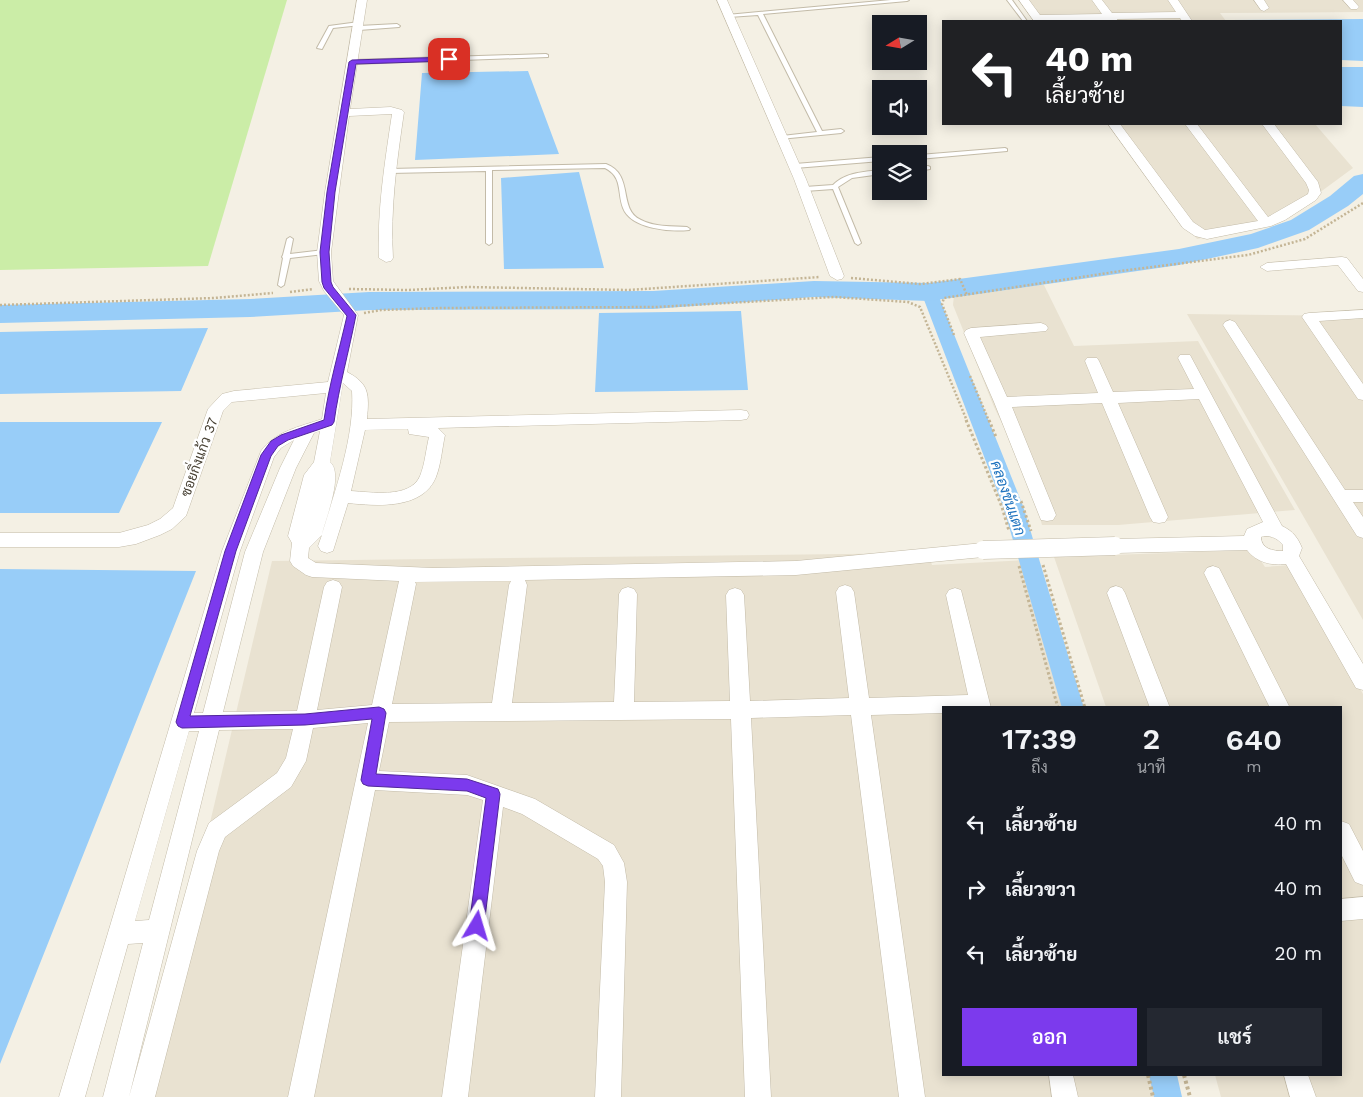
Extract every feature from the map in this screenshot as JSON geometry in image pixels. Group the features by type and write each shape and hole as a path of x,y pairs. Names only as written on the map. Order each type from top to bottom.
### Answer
{"street":[{"path":"325,471 328,422 351,315 326,282 324,252 331,192 362,0"},
{"path":"722,0 805,189 837,276"},
{"path":"1024,0 1038,20 1185,18"},
{"path":"1097,0 1111,19"},
{"path":"1173,0 1185,18"},
{"path":"344,113 391,110 398,112 390,171 385,237 386,258"},
{"path":"1115,125 1192,229 1200,233 1215,234 1266,223 1280,217 1312,197 1316,188 1269,125"},
{"path":"1192,125 1266,223"},
{"path":"1267,267 1342,261 1363,288"},
{"path":"1363,314 1309,317 1363,395"},
{"path":"1230,325 1363,531"},
{"path":"1041,328 972,333 1047,515"},
{"path":"1185,358 1276,531"},
{"path":"1092,360 1159,517"},
{"path":"327,546 346,480 361,400 359,390 353,382 337,380"},
{"name":"ซอยกิ่งแก้ว 37","path":"0,540 119,540 136,537 154,530 166,524 180,511 216,409 223,402 234,396 337,380"},
{"path":"1002,402 1204,394"},
{"path":"357,427 741,415"},
{"path":"72,1097 231,551 266,455 274,444 284,438 328,422"},
{"path":"342,496 388,499 409,494 427,481 436,435 429,430 357,427"},
{"path":"116,1097 254,552 307,431"},
{"path":"346,480 325,471 312,475 297,536 301,546 299,561 312,570 433,575 796,568 984,550 1253,543 1267,556 1280,559 1290,556"},
{"path":"1342,496 1363,496"},
{"path":"242,521 266,522"},
{"path":"1253,543 1253,534 1257,531 1262,529 1276,531 1292,543 1293,548 1290,556"},
{"path":"231,551 254,552"},
{"path":"1290,556 1363,682"},
{"path":"1213,573 1279,706"},
{"path":"301,1097 407,584"},
{"path":"501,712 518,585"},
{"path":"142,1097 208,851 217,830 284,780 296,761 333,588"},
{"path":"845,592 912,1097"},
{"path":"1116,593 1159,706"},
{"path":"624,711 628,594"},
{"path":"735,595 758,1097"},
{"path":"182,722 305,720 379,713 741,710 981,705 955,595"},
{"path":"368,780 467,785 528,806 606,852 614,863 616,882 608,1097"},
{"path":"455,1097 494,794"},
{"path":"1342,833 1363,874"},
{"path":"1342,910 1363,908"},
{"path":"119,933 158,931"},
{"path":"1061,1076 1065,1097"},
{"path":"1296,1076 1303,1097"}],"lane":[{"path":"729,16 908,0"},
{"path":"1009,0 1024,20"},
{"path":"760,13 820,133"},
{"path":"320,48 332,28 338,25 397,26"},
{"path":"352,62 546,56"},
{"path":"782,138 841,131"},
{"path":"927,155 1005,150"},
{"path":"795,166 872,161"},
{"path":"390,171 606,166 612,168 619,175 627,211 635,220 654,226 688,229"},
{"path":"489,169 489,244"},
{"path":"805,189 835,187 841,180 851,176 872,173"},
{"path":"835,187 858,243"},
{"path":"281,285 290,239"},
{"path":"285,257 324,252"}],"path":[{"path":"0,305 214,298 329,288 408,290 468,287 629,290 837,276 920,284 960,279 968,296"},
{"path":"351,315 381,310 657,307 834,297 908,302 920,307 1002,507 1010,535"},
{"path":"1018,564 1057,706"},
{"path":"1148,1076 1153,1097"},
{"path":"1184,1076 1190,1097"}],"shaded area":[{"path":"1020,0 1363,0 1363,12 1220,13 1225,20 1035,20"},
{"path":"1113,125 1316,125 1353,168 1281,221 1197,239"},
{"path":"1043,283 1074,346 1198,341 1295,510 1118,525 1042,525 1028,476 994,407 953,305 954,295"},
{"path":"1187,314 1363,316 1363,620"},
{"path":"1254,550 1265,567 1291,565 1363,694 1363,1097 1221,1097 1215,1076 1342,1076 1342,706 1106,706 1054,557"},
{"path":"928,553 932,565 1027,560 1070,706 942,706 942,1076 1164,1076 1169,1097 145,1097 272,561"}],"green space":[{"path":"0,0 287,0 208,266 0,270"}],"water":[{"path":"1363,19 1363,61 1342,60 1342,20 1231,20"},
{"path":"1342,67 1363,67 1363,107 1342,106"},
{"path":"528,71 559,154 415,160 422,73"},
{"path":"579,172 604,268 504,269 501,178"},
{"path":"741,311 748,390 595,392 599,313"},
{"path":"208,328 181,391 0,394 0,332"},
{"path":"0,422 162,422 119,513 0,513"},
{"path":"0,569 196,571 0,1064"}],"waterway":[{"path":"0,314 250,308 369,301 653,300 814,289 929,292 1179,257 1258,240 1300,225 1339,201 1363,181"},
{"name":"คลองขันแตก","path":"929,292 1013,506 1072,706"},
{"name":"คลองขันแตก","path":"1163,1076 1168,1097"}],"route":[{"path":"449,59 352,62 331,192 324,252 326,282 351,315 340,374 334,387 328,422 284,438 274,444 266,455 231,551 182,722 305,720 379,713 368,780 467,785 494,794 477,926"}]}
